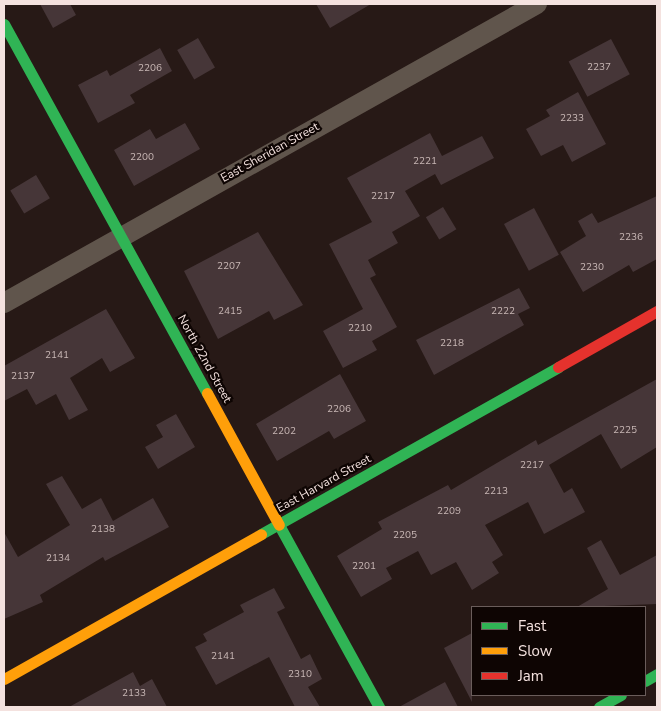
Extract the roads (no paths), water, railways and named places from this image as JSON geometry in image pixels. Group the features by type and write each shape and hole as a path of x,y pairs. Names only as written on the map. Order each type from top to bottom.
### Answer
{"street":[{"name":"East Sheridan Street","path":"4,303 537,4"},
{"name":"North 22nd Street","path":"4,24 379,707"},
{"name":"East Harvard Street","path":"4,679 657,311"},
{"path":"646,680 657,674"},
{"path":"599,707 619,696"}]}
